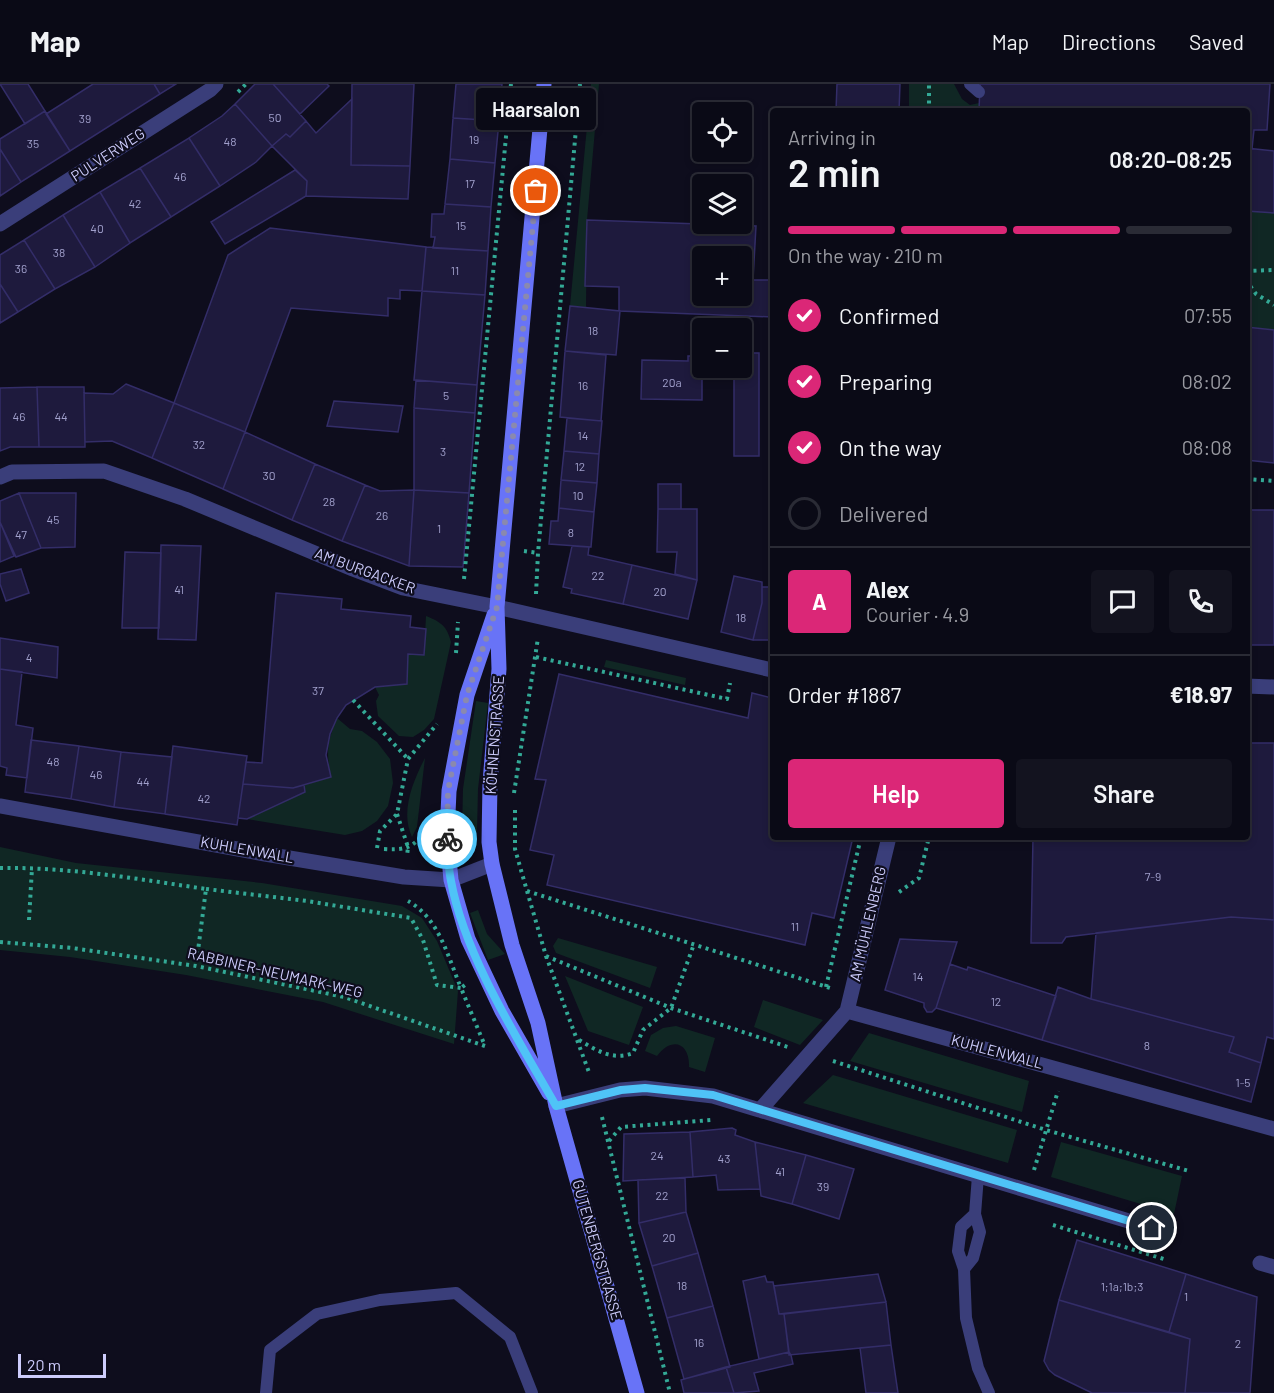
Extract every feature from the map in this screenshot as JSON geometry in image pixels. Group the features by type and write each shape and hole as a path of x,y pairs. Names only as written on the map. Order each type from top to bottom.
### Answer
{"main road":[{"name":"KÖHNENSTRASSE","path":"492,864 489,842 490,783 499,669 497,607 545,89"},
{"name":"KÖHNENSTRASSE","path":"450,880 447,836 448,791 467,695 497,607"},
{"name":"GUTENBERGSTRASSE","path":"492,864 512,945 538,1023 556,1106 637,1393"},
{"name":"GUTENBERGSTRASSE","path":"450,880 468,939 485,976 502,1011 556,1106"}],"street":[{"name":"PULVERWEG","path":"0,224 216,84"},
{"name":"AM BURGACKER","path":"0,477 12,472 104,471 185,500 403,588 536,615 770,670"},
{"path":"1250,686 1274,687"},
{"name":"KUHLENWALL","path":"0,806 404,877 450,880 492,864"},
{"name":"AM MÜHLENBERG","path":"847,1011 888,840"},
{"name":"KUHLENWALL","path":"847,1011 1274,1129"},
{"path":"760,1110 847,1011"},
{"path":"556,1106 645,1088 713,1095 1152,1228"}],"lane":[{"path":"964,1269 973,1258 980,1232 975,1214 978,1176"},
{"path":"975,1214 961,1227 958,1251 964,1269 966,1318 978,1368 989,1393"},
{"path":"266,1393 270,1350 317,1314 380,1300 456,1293 510,1337 532,1393"}],"path":[{"path":"455,660 511,84"},
{"path":"514,794 536,657 538,553 580,84"},
{"path":"929,84 929,108"},
{"path":"1250,271 1274,270"},
{"path":"1250,286 1256,294 1274,305"},
{"path":"1250,479 1274,481"},
{"path":"536,657 727,699 731,679"},
{"path":"353,700 408,759"},
{"path":"376,848 380,831 397,814 408,759 440,720"},
{"path":"514,805 515,849 546,956 597,1096 670,1393"},
{"path":"826,987 860,840"},
{"path":"897,897 900,890 919,878 927,840"},
{"path":"0,868 32,868 108,875 307,901 411,918 423,940 437,986 461,988 485,976"},
{"path":"29,920 32,868"},
{"path":"196,966 206,889"},
{"path":"398,898 413,904 427,915 441,939 461,988"},
{"name":"RABBINER-NEUMARK-WEG","path":"0,942 72,948 196,966 344,997 485,1046 461,988"},
{"path":"578,1039 603,1055 624,1056 633,1053 643,1030 671,1008 694,944"},
{"path":"1028,1191 1064,1071"},
{"path":"609,1141 621,1127 720,1119"},
{"path":"1043,1221 1167,1260"}],"green space":[{"path":"591,84 599,84 587,220 586,307 570,306"},
{"path":"909,84 954,84 962,99 970,105 979,103 979,108 909,108"},
{"path":"1250,211 1274,213 1274,330 1250,327"},
{"path":"426,616 443,625 451,642 434,719 424,730 413,737 399,736 378,716 376,701 379,695 375,687 407,684 408,654 424,655"},
{"path":"606,660 686,678 685,685 604,667"},
{"path":"476,701 488,703 478,789 477,832 462,830 463,789"},
{"path":"337,718 350,729 362,731 377,742 390,759 393,783 388,806 377,821 362,831 345,835 247,819 305,792 304,785 331,777 328,748"},
{"path":"425,758 417,827 412,837 407,817 408,807 412,787"},
{"path":"0,847 76,863 262,883 402,906 422,918 437,941 458,991 454,1044 323,1002 186,975 70,957 0,950"},
{"path":"478,910 487,934 505,954 488,960 470,913"},
{"path":"558,938 657,967 650,988 556,953 553,946"},
{"path":"565,976 643,1007 629,1045 588,1031"},
{"path":"763,1000 823,1020 800,1045 754,1027"},
{"path":"676,1026 715,1038 705,1072 689,1067 687,1052 679,1045 668,1046 657,1056 645,1051 651,1035 663,1028"},
{"path":"869,1033 1029,1081 1022,1112 850,1061"},
{"path":"833,1075 1017,1130 1008,1163 803,1103"},
{"path":"1061,1142 1182,1176 1174,1214 1051,1177"}],"building":[{"path":"0,84 28,84 45,111 25,124"},
{"path":"93,84 154,84 160,94 70,151 46,114"},
{"path":"154,84 176,84 160,94"},
{"path":"255,84 273,84 306,121 290,137 286,134 272,146 235,104"},
{"path":"273,84 327,84 329,86 300,114"},
{"path":"352,84 414,84 410,166 351,165"},
{"path":"456,84 502,84 499,121 453,118"},
{"path":"837,84 900,84 899,108 836,108"},
{"path":"980,84 1270,84 1267,130 1254,130 1252,149 1250,149 1250,108 979,108"},
{"path":"352,99 351,165 410,166 408,199 306,196 307,181 272,146 286,134 290,137 306,121 316,133"},
{"path":"235,104 272,146 256,162 220,186 189,138 222,116"},
{"path":"45,111 70,151 21,182 0,149 0,139"},
{"path":"453,118 499,121 495,163 450,159"},
{"path":"189,138 220,186 171,217 140,168"},
{"path":"1250,148 1274,151 1274,213 1250,211"},
{"path":"0,149 21,182 0,196"},
{"path":"450,159 495,163 491,207 445,204"},
{"path":"140,168 171,217 130,243 100,192"},
{"path":"295,170 307,181 306,196 225,244 211,222"},
{"path":"100,192 130,243 95,267 63,215"},
{"path":"445,204 491,207 488,251 433,248 435,237 431,237 432,214 444,214"},
{"path":"63,215 95,267 55,289 24,240"},
{"path":"587,220 692,224 692,234 752,234 752,226 756,226 753,280 770,280 770,317 619,311 619,287 585,286"},
{"path":"270,228 426,247 422,291 400,290 400,299 388,298 388,316 291,308 245,432 174,403 228,255"},
{"path":"24,240 55,289 18,312 0,284 0,255"},
{"path":"426,247 488,251 485,295 422,291"},
{"path":"0,284 18,312 0,323"},
{"path":"422,291 485,295 477,385 414,380"},
{"path":"570,306 620,311 616,355 565,351"},
{"path":"1250,327 1274,330 1274,463 1250,460"},
{"path":"565,351 606,355 601,421 560,417"},
{"path":"752,353 759,353 759,456 734,456 734,378 752,378"},
{"path":"688,356 692,356 692,378 702,378 702,400 641,399 642,360 688,361"},
{"path":"416,380 477,385 475,413 414,408"},
{"path":"126,384 174,403 152,458 112,441 85,442 84,393 113,394"},
{"path":"37,387 84,387 85,447 39,447"},
{"path":"37,387 39,447 10,447 0,451 0,388"},
{"path":"334,401 403,406 398,432 327,426"},
{"path":"174,403 245,432 223,489 152,458"},
{"path":"414,408 475,413 469,493 414,490"},
{"path":"567,418 602,421 599,454 564,451"},
{"path":"245,432 315,464 292,520 223,489"},
{"path":"564,451 599,454 597,483 561,480"},
{"path":"315,464 365,485 342,541 292,520"},
{"path":"561,480 597,483 594,512 559,508"},
{"path":"658,484 681,484 681,509 658,509"},
{"path":"365,485 380,491 414,490 409,566 342,541"},
{"path":"414,490 469,493 463,567 409,566"},
{"path":"19,493 76,493 75,547 41,548"},
{"path":"19,493 41,548 16,557 0,522 0,501"},
{"path":"559,508 594,512 591,547 549,544 551,521 558,521"},
{"path":"658,509 697,509 697,580 675,574 677,552 657,552"},
{"path":"1250,510 1274,510 1274,645 1250,645"},
{"path":"0,522 14,556 0,562"},
{"path":"161,545 201,546 196,640 158,639"},
{"path":"572,546 589,547 588,555 632,565 623,604 571,593 572,589 563,587"},
{"path":"125,552 161,553 159,628 122,628"},
{"path":"632,565 697,580 688,619 623,604"},
{"path":"21,569 29,593 6,601 0,584 0,574"},
{"path":"734,576 762,582 762,603 753,640 721,632"},
{"path":"762,587 770,587 770,640 753,640 762,603"},
{"path":"276,593 342,599 341,609 411,616 410,627 426,629 424,655 408,654 407,684 375,687 346,705 337,718 330,734 326,755 331,777 293,788 243,784 246,762 262,763"},
{"path":"0,638 58,647 57,678 0,669"},
{"path":"0,669 22,672 16,725 33,728 27,778 6,775 7,768 0,766"},
{"path":"559,674 748,718 752,693 770,698 770,840 852,840 834,918 812,913 805,945 547,885 554,855 530,850 546,780 535,779"},
{"path":"31,740 79,746 71,799 25,792"},
{"path":"1250,743 1274,743 1274,920 1231,917 1066,937 1062,943 1031,943 1033,840 1250,840"},
{"path":"79,746 121,752 114,807 71,799"},
{"path":"173,746 247,756 237,825 165,814"},
{"path":"121,752 172,757 165,814 114,807"},
{"path":"243,784 293,788 304,785 305,792 247,819 238,818"},
{"path":"1231,917 1274,920 1274,1039 1267,1037 1261,1063 1229,1052 1234,1037 1091,999 1096,933"},
{"path":"900,939 957,942 936,1008 932,1012 927,1012 924,1003 885,990"},
{"path":"950,964 967,970 968,967 1056,996 1042,1040 936,1008"},
{"path":"1058,987 1091,999 1234,1037 1229,1052 1261,1063 1251,1102 1042,1040"},
{"path":"732,1128 736,1130 735,1135 755,1142 760,1189 718,1190 716,1175 693,1177 690,1132"},
{"path":"690,1132 693,1177 623,1181 624,1134"},
{"path":"755,1142 806,1155 792,1204 761,1196"},
{"path":"806,1155 854,1169 839,1219 792,1204"},
{"path":"685,1178 686,1212 639,1223 638,1180"},
{"path":"686,1212 698,1253 652,1266 639,1223"},
{"path":"1077,1240 1186,1274 1169,1332 1059,1300"},
{"path":"698,1253 713,1306 667,1318 652,1266"},
{"path":"878,1274 886,1302 779,1314 774,1286"},
{"path":"1186,1274 1257,1297 1250,1393 1185,1393 1190,1339 1169,1332"},
{"path":"765,1276 767,1282 773,1282 779,1314 784,1314 789,1352 759,1359 743,1281"},
{"path":"1059,1300 1190,1339 1185,1393 1092,1393 1055,1375 1044,1361"},
{"path":"886,1302 891,1345 789,1355 784,1314"},
{"path":"713,1306 730,1367 684,1379 667,1318"},
{"path":"891,1345 898,1393 866,1393 860,1348"},
{"path":"789,1352 793,1364 754,1373 759,1391 734,1393 726,1367"},
{"path":"726,1367 734,1393 684,1393 681,1380"}],"way so far":[{"path":"447,839 448,791 467,695 497,607 536,191"}],"place":[{"name":"Haarsalon","path":"536,191"}],"route":[{"path":"447,839 450,880 468,939 502,1011 556,1106 621,1090 645,1088 713,1095 1152,1228"}]}
